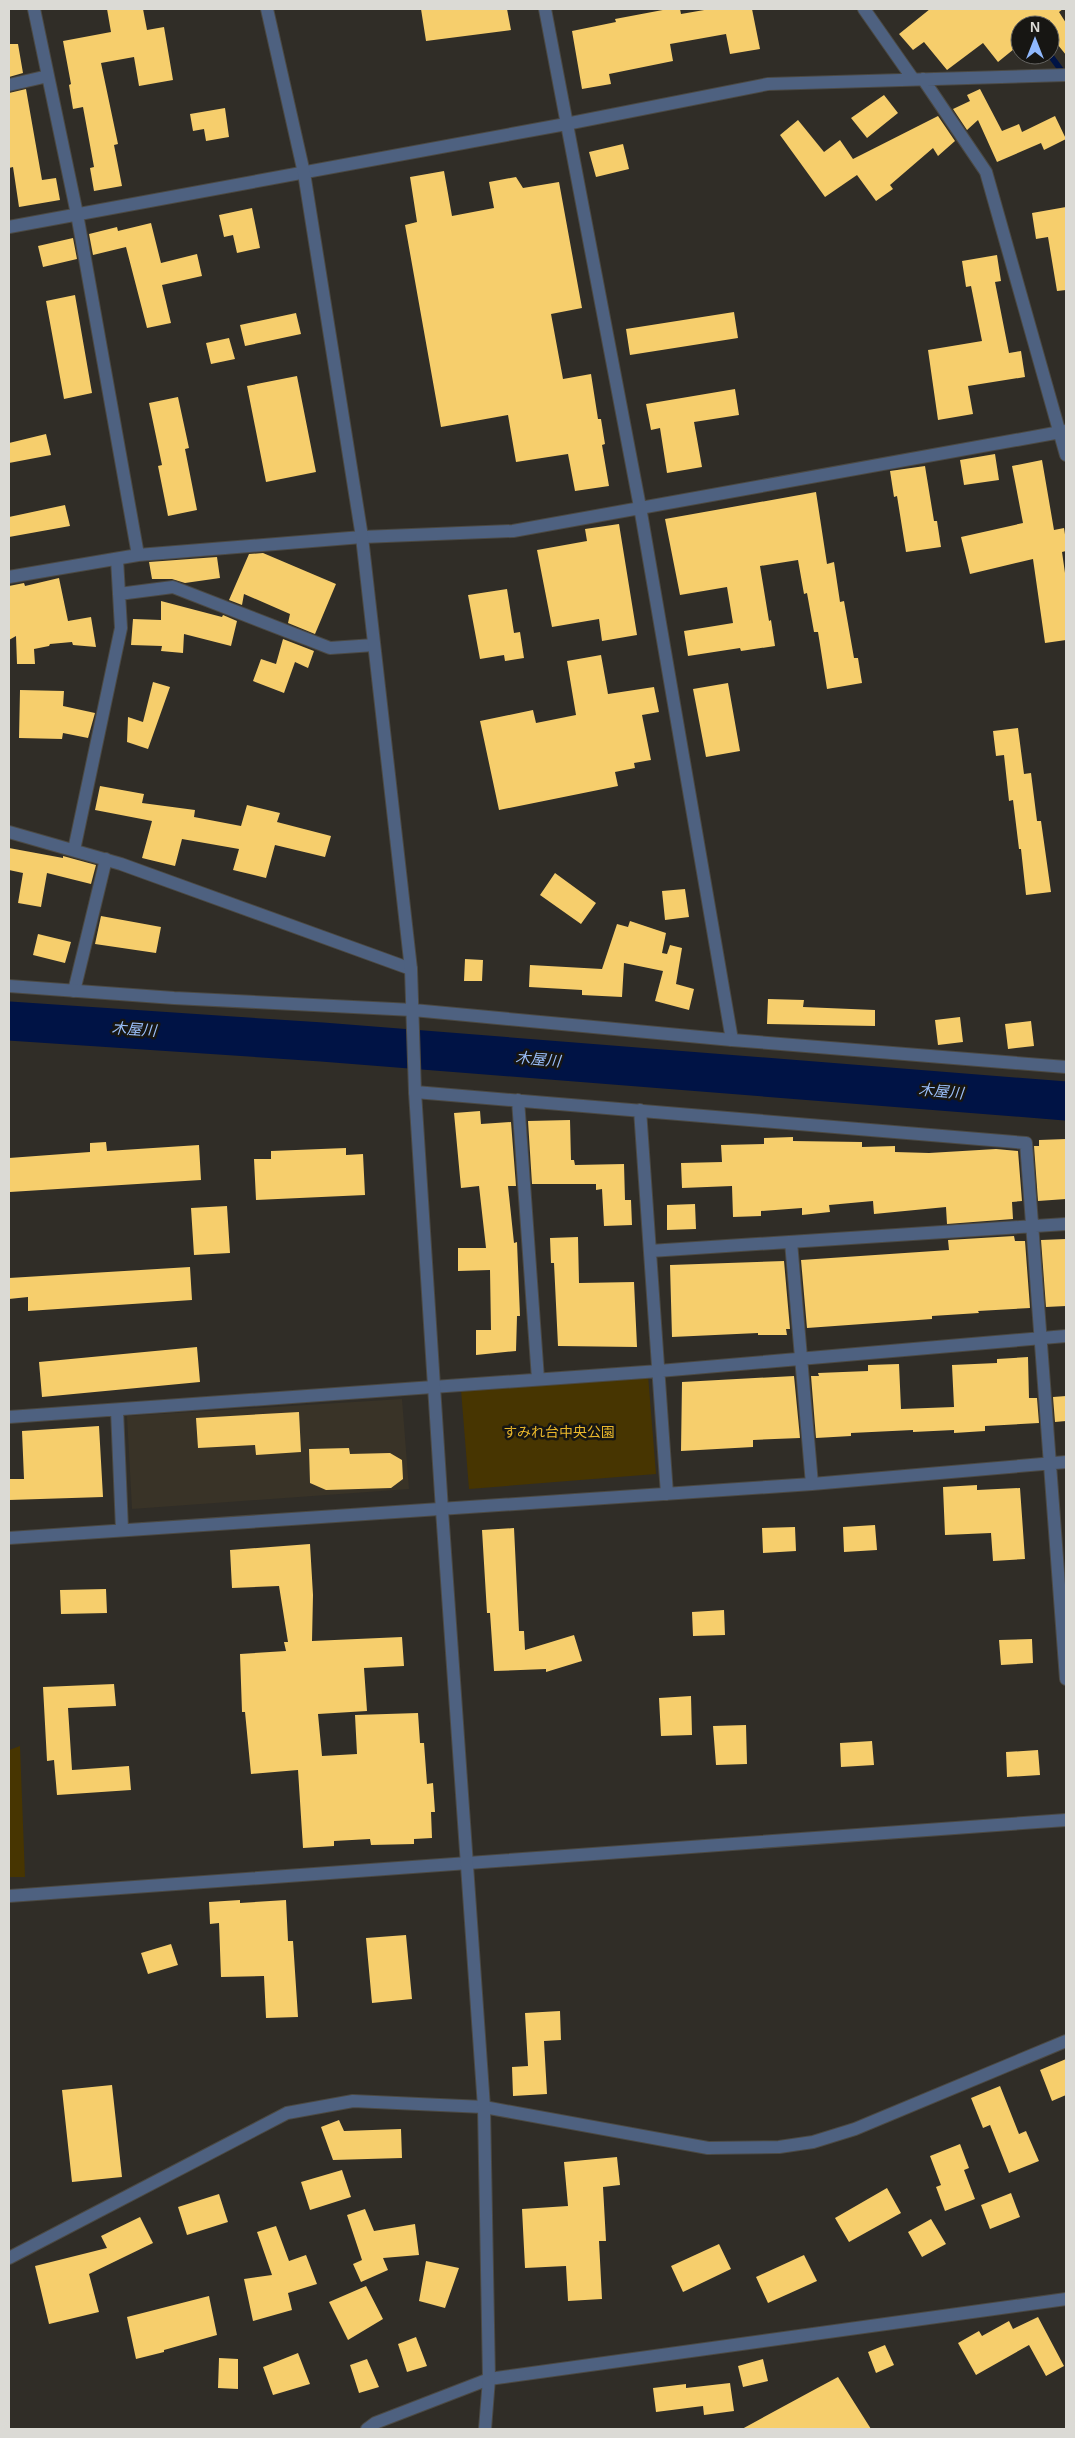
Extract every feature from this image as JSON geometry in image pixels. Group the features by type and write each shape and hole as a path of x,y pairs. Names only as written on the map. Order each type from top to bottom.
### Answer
{"street":[{"path":"34,9 77,214 138,555"},
{"path":"267,9 304,173 362,536 411,969 415,1088 434,1388 484,2107 489,2379 485,2429"},
{"path":"545,9 640,507 732,1040"},
{"path":"864,9 986,172 1063,432 1066,455"},
{"path":"9,227 566,124 768,84 1066,75"},
{"path":"9,85 48,76"},
{"path":"9,577 138,555 362,536 513,532 640,507 1063,432"},
{"path":"74,850 121,628 117,559"},
{"path":"119,594 173,587 330,648 374,645"},
{"path":"9,832 106,859 411,969"},
{"path":"74,991 106,859"},
{"path":"9,986 412,1010 732,1040 1066,1067"},
{"path":"415,1088 518,1100 1026,1143 1066,1679"},
{"path":"518,1100 538,1379"},
{"path":"640,1110 667,1494"},
{"path":"650,1251 1066,1224"},
{"path":"791,1242 812,1484"},
{"path":"9,1417 659,1371 1066,1336"},
{"path":"117,1410 122,1529"},
{"path":"9,1538 812,1484 1066,1462"},
{"path":"9,1896 1066,1820"},
{"path":"9,2258 287,2114 353,2101 484,2107 708,2148 779,2147 813,2142 855,2129 1066,2041"},
{"path":"367,2429 375,2423 489,2379 1066,2299"}],"shaded area":[{"path":"402,1399 409,1489 132,1509 127,1416"}],"green space":[{"name":"すみれ台中央公園","path":"648,1375 656,1474 469,1489 461,1390"},
{"path":"20,1746 25,1877 9,1877 9,1750"}],"building":[{"path":"107,9 143,9 147,30 164,27 173,80 139,86 134,57 101,63 118,144 114,145 122,186 94,191 90,168 94,167 83,107 73,109 69,85 71,84 63,41 111,32"},
{"path":"421,9 507,9 511,30 426,41"},
{"path":"668,9 680,9 681,14 710,9 752,9 760,49 730,54 726,34 670,44 673,61 609,74 611,84 582,89 572,31 616,22 615,19"},
{"path":"930,9 1063,9 1059,12 1066,23 1066,55 1060,48 1060,15 1010,15 1010,52 998,62 983,43 947,70 924,42 913,50 899,34"},
{"path":"9,44 18,44 23,73 9,77"},
{"path":"26,89 42,180 56,178 60,200 19,207 13,167 9,168 9,93"},
{"path":"980,89 1002,131 1019,124 1022,132 1055,116 1066,139 1044,150 1041,143 997,162 978,120 967,130 953,109 970,101 967,95"},
{"path":"884,95 898,113 867,138 851,118"},
{"path":"225,108 229,137 206,141 204,129 193,131 190,114"},
{"path":"938,116 955,141 938,156 933,148 890,185 893,189 876,201 857,175 825,197 780,135 798,120 824,152 840,140 853,159"},
{"path":"623,144 629,169 596,177 589,152"},
{"path":"444,171 452,216 494,208 489,182 516,177 523,188 559,182 582,308 551,314 563,379 591,374 598,419 601,419 605,444 602,445 609,486 575,491 568,454 516,462 508,415 441,427 405,225 417,222 410,177"},
{"path":"1066,207 1066,290 1057,291 1048,237 1036,239 1032,213"},
{"path":"252,208 260,248 237,253 233,235 224,237 219,215"},
{"path":"151,223 161,263 197,254 202,276 162,285 171,323 147,328 126,247 93,255 89,234 117,227 118,231"},
{"path":"73,238 77,259 43,267 38,246"},
{"path":"997,255 1001,281 995,282 1009,353 1021,351 1025,377 968,386 973,414 938,420 928,350 982,341 971,286 966,287 962,261"},
{"path":"75,295 92,393 64,399 46,301"},
{"path":"734,312 738,338 630,355 626,329"},
{"path":"296,313 301,334 245,346 240,325"},
{"path":"229,338 235,359 211,364 206,343"},
{"path":"297,376 316,472 266,482 247,386"},
{"path":"735,389 739,415 694,422 702,467 667,473 660,428 651,430 646,404"},
{"path":"178,397 189,448 185,449 197,510 168,516 158,466 162,465 149,403"},
{"path":"46,434 51,455 9,463 9,443"},
{"path":"995,454 999,480 964,485 960,460"},
{"path":"1042,460 1054,530 1064,528 1066,541 1066,551 1062,552 1066,580 1066,640 1045,643 1033,559 970,574 961,537 1023,523 1012,466"},
{"path":"925,466 934,521 937,521 941,547 906,552 897,496 894,497 890,471"},
{"path":"816,492 827,564 834,562 840,602 844,601 854,658 858,658 862,683 827,689 818,632 814,632 807,593 804,594 798,560 760,566 775,646 741,651 740,648 688,656 684,631 733,623 727,587 680,595 665,519"},
{"path":"65,505 70,526 9,537 9,517"},
{"path":"619,524 637,635 602,641 599,619 552,627 537,550 587,541 585,529"},
{"path":"263,553 336,584 315,634 288,623 290,614 244,594 242,605 229,600 249,554"},
{"path":"217,557 220,578 185,583 172,579 152,579 149,562"},
{"path":"59,578 68,621 91,617 96,647 73,645 72,642 50,644 49,646 34,649 35,664 17,664 16,636 9,640 9,586 24,583 25,586"},
{"path":"507,589 514,633 520,632 524,658 505,661 504,655 480,659 468,595"},
{"path":"161,601 222,617 223,615 237,621 231,646 184,634 183,653 161,651 162,646 131,645 133,619 161,620"},
{"path":"283,639 314,651 308,668 295,662 284,693 253,681 261,659 276,664"},
{"path":"601,655 608,694 654,687 659,712 642,715 651,760 634,763 635,768 615,772 618,786 499,810 480,721 533,710 536,723 576,715 567,661"},
{"path":"153,682 170,687 148,749 127,742 128,717 143,722"},
{"path":"728,683 740,751 706,757 693,689"},
{"path":"20,690 64,691 63,706 95,713 88,738 63,733 62,739 19,738"},
{"path":"1018,728 1024,774 1031,773 1037,821 1041,821 1051,892 1026,895 1013,800 1009,801 1004,755 996,756 993,731"},
{"path":"100,786 144,794 142,803 195,810 194,817 241,826 247,805 280,813 277,822 331,836 325,857 275,845 266,878 233,870 239,849 182,839 175,866 142,858 152,821 95,810"},
{"path":"9,848 63,858 63,856 96,865 91,884 47,873 41,907 18,903 23,873 9,870"},
{"path":"555,873 596,903 581,924 540,895"},
{"path":"685,889 689,917 665,920 662,891"},
{"path":"101,916 161,927 156,953 95,944"},
{"path":"630,921 666,933 662,953 667,954 670,945 682,948 676,984 694,989 689,1010 655,1001 663,971 624,963 622,997 582,995 582,990 529,987 530,965 602,969 617,924 628,927"},
{"path":"38,934 71,942 65,963 33,955"},
{"path":"465,959 483,960 482,981 464,981"},
{"path":"768,999 804,1000 803,1007 875,1010 875,1026 767,1024"},
{"path":"960,1017 963,1042 938,1045 935,1020"},
{"path":"1031,1021 1034,1046 1008,1049 1005,1024"},
{"path":"480,1111 481,1124 511,1122 516,1186 508,1186 514,1243 517,1242 520,1316 517,1316 516,1351 476,1355 476,1330 491,1330 490,1270 458,1271 458,1248 486,1248 479,1186 461,1188 454,1113"},
{"path":"570,1120 571,1160 574,1160 575,1165 624,1164 625,1200 631,1200 632,1225 604,1226 602,1189 596,1190 596,1184 532,1184 528,1121"},
{"path":"793,1137 793,1141 862,1142 862,1147 895,1146 895,1152 929,1153 996,1149 1018,1151 1022,1201 1012,1202 1013,1219 947,1224 946,1207 874,1214 873,1201 829,1205 830,1212 802,1215 802,1208 761,1211 761,1216 733,1217 732,1186 682,1188 681,1163 722,1162 721,1145 764,1144 764,1138"},
{"path":"1066,1139 1066,1199 1038,1201 1034,1146 1039,1146 1039,1140"},
{"path":"106,1142 107,1151 199,1145 201,1180 10,1192 9,1158 90,1152 90,1143"},
{"path":"346,1148 346,1155 363,1154 365,1195 256,1200 254,1159 271,1159 271,1151"},
{"path":"695,1204 696,1229 667,1230 667,1205"},
{"path":"227,1206 230,1253 194,1255 191,1208"},
{"path":"1014,1236 1015,1241 1025,1241 1030,1308 932,1316 932,1319 807,1328 801,1260 949,1250 948,1240"},
{"path":"578,1237 579,1283 634,1282 637,1347 558,1346 554,1263 551,1263 550,1238"},
{"path":"1066,1239 1066,1306 1046,1307 1041,1240"},
{"path":"784,1261 790,1329 786,1329 787,1335 758,1335 758,1333 672,1337 670,1265"},
{"path":"190,1267 192,1300 28,1311 28,1297 9,1299 9,1278"},
{"path":"197,1347 200,1382 42,1397 39,1362"},
{"path":"1028,1357 1029,1398 1037,1398 1039,1423 985,1426 985,1431 954,1433 954,1430 913,1432 913,1430 851,1433 851,1436 816,1438 811,1376 819,1376 818,1373 868,1371 868,1365 899,1364 901,1409 954,1407 952,1365 997,1363 997,1359"},
{"path":"794,1376 800,1438 753,1440 753,1447 681,1451 682,1382"},
{"path":"1066,1396 1066,1421 1055,1422 1053,1397"},
{"path":"299,1412 301,1452 256,1455 255,1445 198,1448 196,1418"},
{"path":"99,1426 103,1497 9,1500 9,1479 24,1479 22,1431"},
{"path":"349,1448 350,1454 390,1453 402,1460 403,1479 391,1488 326,1490 310,1483 309,1449"},
{"path":"977,1485 977,1490 1020,1488 1025,1559 993,1561 991,1533 945,1535 943,1487"},
{"path":"875,1525 877,1550 844,1552 843,1527"},
{"path":"795,1527 796,1551 763,1553 762,1528"},
{"path":"514,1528 519,1631 524,1631 525,1650 574,1635 582,1661 546,1672 546,1669 494,1671 490,1613 487,1613 482,1530"},
{"path":"310,1544 313,1595 312,1641 402,1637 404,1666 364,1668 367,1711 318,1714 322,1756 357,1754 355,1715 418,1713 420,1743 424,1743 427,1784 433,1783 435,1812 431,1812 432,1838 414,1839 414,1844 371,1845 370,1839 334,1841 334,1846 303,1848 298,1770 251,1774 245,1712 242,1712 240,1654 286,1651 284,1642 288,1642 279,1586 232,1588 230,1550"},
{"path":"106,1589 107,1613 61,1614 60,1590"},
{"path":"724,1610 725,1635 693,1636 692,1612"},
{"path":"1032,1639 1033,1663 1001,1665 999,1640"},
{"path":"114,1684 116,1706 68,1708 72,1770 129,1766 131,1790 57,1795 54,1760 47,1761 43,1687"},
{"path":"691,1696 692,1735 661,1736 659,1698"},
{"path":"746,1725 747,1764 716,1765 713,1726"},
{"path":"872,1741 874,1765 841,1767 840,1743"},
{"path":"1038,1750 1040,1775 1007,1777 1006,1752"},
{"path":"240,1900 240,1903 286,1900 288,1941 293,1941 298,2017 266,2018 264,1976 221,1977 219,1923 210,1924 209,1902"},
{"path":"406,1935 412,1999 372,2003 366,1938"},
{"path":"171,1944 178,1965 148,1974 141,1953"},
{"path":"560,2011 561,2040 544,2041 547,2094 513,2096 512,2067 528,2066 525,2013"},
{"path":"1066,2059 1066,2095 1052,2101 1040,2070"},
{"path":"112,2085 122,2177 72,2182 62,2090"},
{"path":"1000,2086 1019,2134 1026,2131 1039,2161 1009,2173 990,2125 983,2128 971,2098"},
{"path":"339,2120 344,2131 401,2129 402,2158 333,2160 321,2127"},
{"path":"960,2144 969,2168 964,2170 975,2199 945,2211 936,2187 941,2185 930,2156"},
{"path":"617,2157 620,2185 603,2187 606,2241 599,2241 602,2299 568,2301 566,2266 525,2268 522,2209 568,2206 564,2162"},
{"path":"342,2170 351,2197 310,2210 301,2182"},
{"path":"887,2188 901,2213 849,2242 835,2218"},
{"path":"1011,2193 1020,2217 990,2229 981,2205"},
{"path":"219,2194 228,2222 187,2235 178,2207"},
{"path":"365,2209 374,2231 415,2224 419,2255 383,2258 388,2270 361,2282 353,2264 362,2260 347,2215"},
{"path":"140,2217 153,2243 89,2274 99,2312 49,2324 35,2266 107,2248 101,2236"},
{"path":"931,2219 946,2244 922,2257 908,2232"},
{"path":"276,2226 289,2261 306,2255 317,2284 288,2293 292,2310 253,2321 244,2279 272,2275 257,2232"},
{"path":"719,2244 731,2269 683,2292 671,2266"},
{"path":"804,2255 817,2281 768,2303 756,2277"},
{"path":"426,2261 459,2268 445,2308 419,2301"},
{"path":"366,2286 383,2319 348,2340 329,2302"},
{"path":"209,2296 217,2335 136,2359 127,2317"},
{"path":"1038,2317 1064,2366 1046,2376 1029,2345 976,2375 958,2343 979,2331 982,2336 1009,2321 1013,2329"},
{"path":"416,2337 427,2366 407,2372 398,2344"},
{"path":"885,2345 894,2365 876,2373 868,2352"},
{"path":"298,2353 310,2384 273,2395 263,2367"},
{"path":"219,2358 238,2359 238,2389 218,2388"},
{"path":"367,2359 379,2387 359,2393 350,2365"},
{"path":"763,2359 768,2381 743,2387 738,2366"},
{"path":"838,2377 871,2429 742,2429 810,2392"},
{"path":"730,2383 734,2411 704,2415 703,2406 656,2412 653,2388 686,2384 686,2388"}],"waterway":[{"path":"1057,65 1064,74"},
{"name":"木屋川","path":"9,1021 322,1042 1066,1101"}]}
